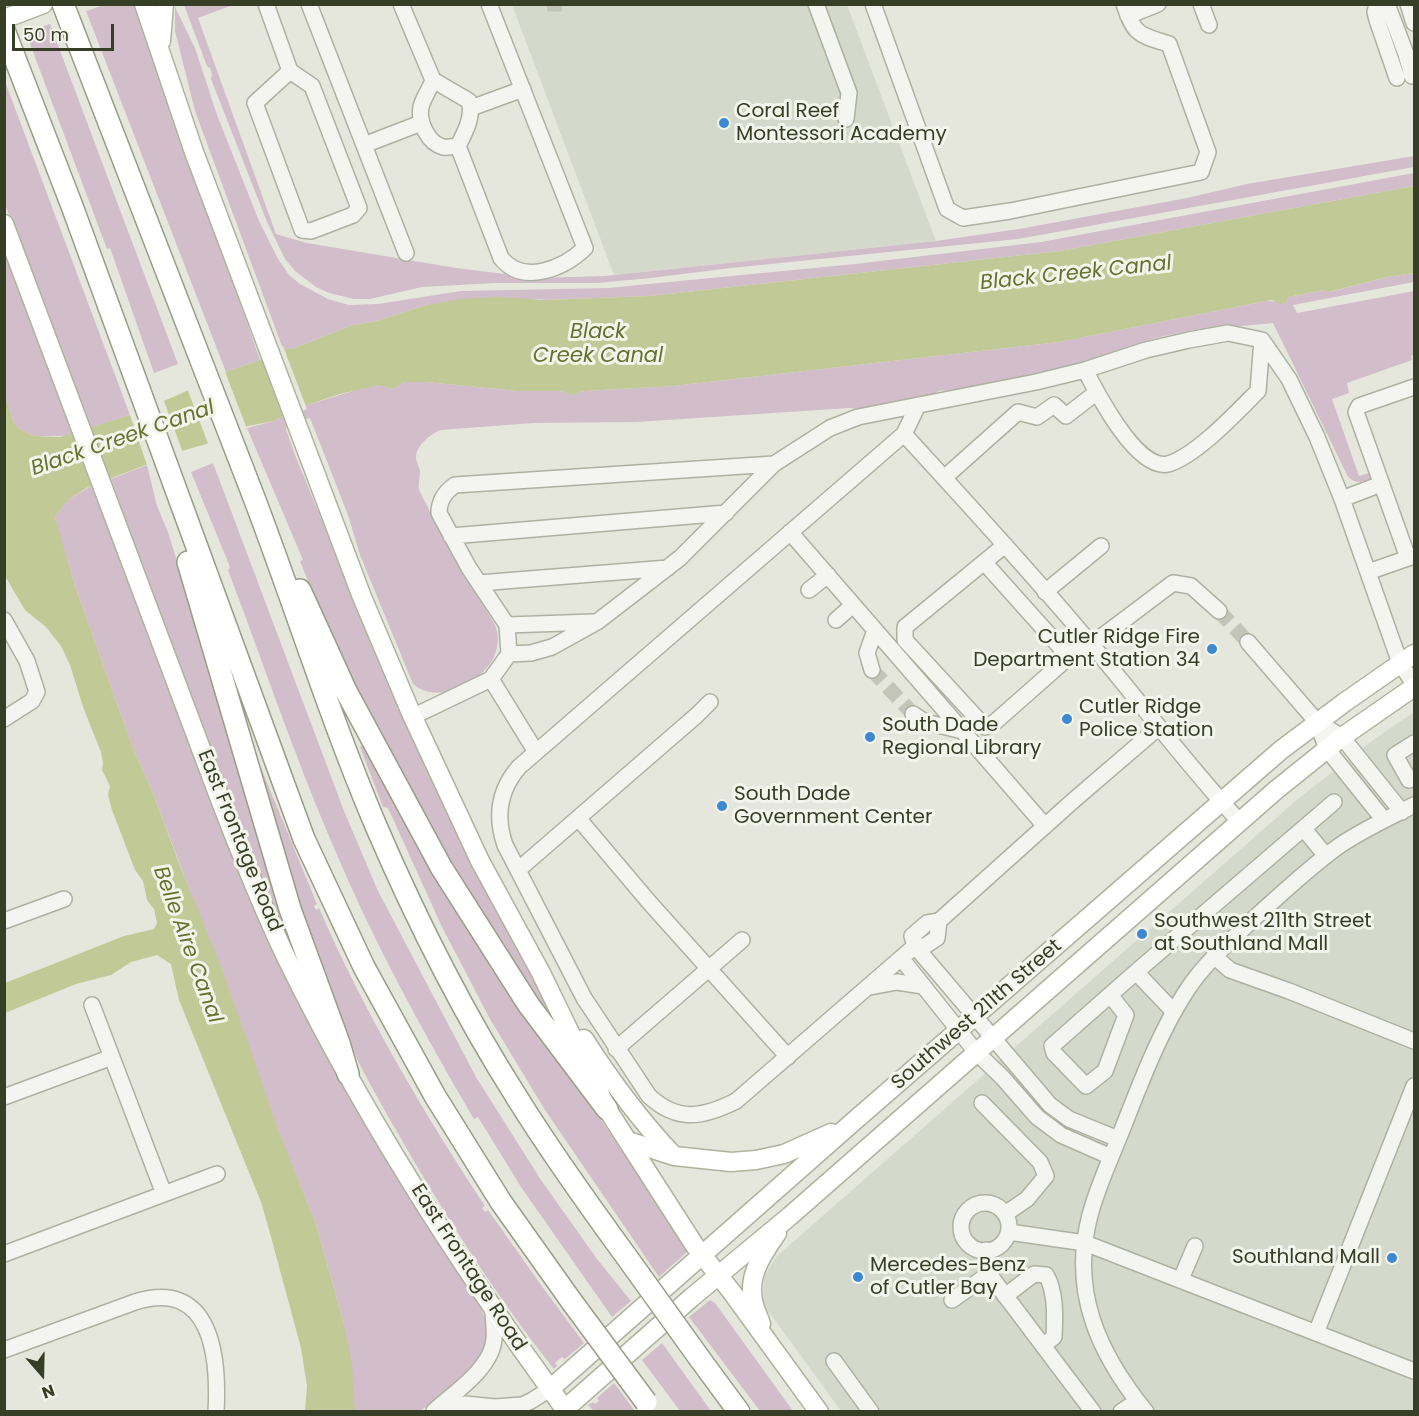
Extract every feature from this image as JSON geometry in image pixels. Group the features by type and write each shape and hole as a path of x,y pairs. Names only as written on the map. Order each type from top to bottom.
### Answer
{"highway":[{"path":"63,4 253,494 376,826 418,917 464,1006 514,1094 568,1177 739,1412"},
{"path":"4,30 72,206 304,839 364,967 460,1139 501,1202 650,1407"},
{"path":"253,494 293,574 346,691 441,867 528,1004 608,1109"},
{"path":"188,523 185,551 203,614 290,909 348,1074"}],"main road":[{"path":"4,19 43,4"},
{"path":"144,4 194,152 358,586 412,717 480,861 540,973 608,1109 702,1255 819,1412"},
{"path":"161,49 164,4"},
{"name":"East Frontage Road","path":"4,224 250,875 285,955 348,1074 393,1152 493,1310 565,1411"},
{"name":"Southwest 211th Street","path":"550,1389 1221,802 1317,722 1407,659"},
{"name":"Southwest 211th Street","path":"565,1411 718,1275 790,1216 1240,822 1342,736 1414,685"},
{"path":"540,973 613,1085 645,1126 674,1156"},
{"path":"628,1141 674,1156 731,1162 784,1154 854,1122"},
{"path":"766,1340 753,1300 754,1275 762,1256 790,1216"}],"street":[{"path":"266,4 290,70 312,86 358,208 353,215 311,231 302,230 255,103 290,70"},
{"path":"309,4 406,253"},
{"path":"401,4 434,80 469,100 471,108 469,122 458,146 501,258 506,264 527,272 538,272 559,267 573,260 585,248 489,4"},
{"path":"816,4 849,93 846,119"},
{"path":"873,4 947,208 963,218 1010,211 1201,172 1208,152 1168,44 1136,31 1126,10 1158,4"},
{"path":"1377,4 1375,12 1377,20 1404,77 1406,54 1387,4"},
{"path":"1408,4 1414,23"},
{"path":"434,80 421,107 424,130 433,141 443,147 458,146"},
{"path":"471,108 523,89"},
{"path":"364,145 422,123"},
{"path":"509,654 531,653 552,647 597,621 680,558 774,464 830,428 858,417 1036,382 1085,370 1146,350 1228,333 1262,340 1289,379 1317,437 1368,572 1407,659 1414,685"},
{"path":"1085,370 1134,449 1148,460 1167,464 1205,441 1258,391 1262,340"},
{"path":"1368,572 1411,557 1381,484 1356,410 1359,406 1414,387"},
{"path":"944,478 1018,412 1036,417 1054,405 1066,416 1097,392"},
{"path":"915,946 736,1101 699,1116 674,1112 656,1103 649,1096 584,998 502,834 500,802 512,775 536,752 904,434 918,405"},
{"path":"904,434 1090,642 1240,822"},
{"path":"412,717 491,679 509,654 507,625 439,513 439,504 448,490 455,485 774,464"},
{"path":"1342,499 1381,484"},
{"path":"451,536 726,513"},
{"path":"790,532 1045,826"},
{"path":"1005,545 905,627 905,640 985,727 995,722 1069,657 1173,583 1191,586 1219,611"},
{"path":"1045,592 1101,546"},
{"path":"984,562 1069,657"},
{"path":"480,583 668,568"},
{"path":"809,590 828,575"},
{"path":"836,620 853,605"},
{"path":"4,620 27,661 37,692 32,701 4,719"},
{"path":"507,625 597,621"},
{"path":"872,670 867,653 875,630"},
{"path":"1121,1412 1141,1406 1110,1362 1097,1335 1088,1306 1084,1281 1085,1243 1090,1212 1152,1057 1188,989 1214,956 1326,856 1360,833 1408,808 1342,736 1317,722 1248,642"},
{"path":"491,679 536,752"},
{"path":"518,870 710,702"},
{"path":"913,714 925,722 963,731"},
{"path":"1317,722 1327,749 1384,820"},
{"path":"1118,1139 1069,1119 1055,1109 915,946 912,936 927,923 939,921 1159,727"},
{"path":"1414,743 1395,755 1410,780 1414,778"},
{"path":"1110,994 1126,1016 1105,1071 1086,1086 1054,1053 1052,1046 1110,994 1334,802"},
{"path":"578,818 649,902 788,1057"},
{"path":"1304,829 1326,856"},
{"path":"4,921 64,899"},
{"path":"616,1048 742,940"},
{"path":"1214,956 1230,970 1414,1041"},
{"path":"901,958 976,1052 1003,1078 1037,1117 1061,1135 1111,1157"},
{"path":"1136,972 1174,1012"},
{"path":"867,988 897,982 923,986"},
{"path":"92,1005 164,1194"},
{"path":"4,1097 112,1057"},
{"path":"1316,1333 1414,1086"},
{"path":"982,1103 1040,1162 1046,1176 1027,1199 1005,1214"},
{"path":"4,1254 217,1174"},
{"path":"981,1204 996,1206 1005,1214 1009,1232 1001,1245 986,1250 972,1247 962,1227 963,1219 967,1212 981,1204"},
{"path":"1009,1232 1085,1243 1414,1371"},
{"path":"1181,1280 1195,1246"},
{"path":"986,1250 989,1275 1093,1412"},
{"path":"1005,1296 1034,1274 1046,1275 1051,1283 1055,1323 1054,1336 1043,1346"},
{"path":"952,1300 989,1275"},
{"path":"4,1350 143,1299 160,1297 174,1299 191,1308 204,1322 210,1334 217,1370 216,1412"},
{"path":"434,1411 487,1361 494,1339 493,1310"},
{"path":"834,1360 871,1412"},
{"path":"434,1411 465,1404 495,1407 522,1405 550,1389"}],"shaded area":[{"path":"104,5 136,5 260,360 226,372 86,11"},
{"path":"184,5 233,5 198,18 276,234 307,243 456,268 538,278 605,276 936,241 1019,229 1187,198 1247,184 1414,156 1414,167 1018,239 597,283 496,283 422,287 370,299 354,299 329,293 316,287 295,271 285,259 267,222"},
{"name":"Coral Reef Montessori Academy","path":"512,5 847,5 936,241 614,275"},
{"path":"175,7 195,48 217,115 259,221 278,259 289,275 300,284 328,299 349,305 378,304 461,291 608,288 855,264 1041,242 1414,173 1414,186 1060,251 650,296 540,299 423,306 377,321 353,325 292,349 283,349 195,111 175,31"},
{"path":"50,24 178,364 154,373 110,248 107,249 26,33"},
{"path":"4,79 130,415 90,428 5,204"},
{"path":"4,246 66,410 72,435 34,436 19,429 13,421 4,392"},
{"path":"1414,273 1414,282 1293,305 1297,313 1414,291 1414,354 1411,356 1412,360 1347,383 1349,393 1332,399 1359,476 1372,472 1375,478 1364,482 1354,481 1348,477 1273,323 1188,331 1155,338 1060,370 940,391 933,395 859,409 636,422 533,423 441,430 425,440 417,452 416,459 420,471 419,490 446,543 495,625 498,641 494,657 485,670 472,681 457,689 441,692 426,691 413,684 360,555 348,515 310,418 287,424 286,429 295,455 367,630 505,926 559,1027 527,991 403,784 328,631 300,561 303,560 247,428 274,421 307,405 380,385 392,389 405,382 426,382 518,391 560,391 572,395 584,391 673,386 1059,342 1266,301 1286,302 1288,297 1324,290 1330,292 1387,277"},
{"path":"213,463 344,811 378,891 476,1077 541,1180 597,1259 631,1301 612,1317 521,1187 478,1117 474,1119 416,1017 346,877 304,774 228,570 230,567 191,472"},
{"path":"147,465 157,506 168,532 302,968 251,853 116,502 117,495 111,479"},
{"path":"91,486 328,1056 389,1164 482,1310 487,1336 486,1347 481,1356 467,1373 421,1410 400,1413 355,1411 343,1321 316,1224 278,1130 244,1033 154,796 131,743 75,586 57,526 55,517 68,500"},
{"path":"1414,712 1414,1411 841,1411 766,1308 763,1298 764,1277 777,1256 1299,798 1373,740"},
{"path":"239,713 242,713 249,727 245,729 317,904 314,906 316,910 319,908 375,1023 417,1098 485,1206 482,1208 485,1212 488,1210 584,1343 565,1359 562,1357 555,1363 557,1366 554,1369 494,1288 456,1230 392,1124 349,1044 301,923"},
{"path":"367,744 525,1009 688,1251 659,1277 545,1110 490,1019 442,927 388,808 383,807 360,747"},
{"path":"710,1300 715,1303 793,1411 760,1411 689,1317"},
{"path":"662,1343 711,1411 680,1411 642,1360"},
{"path":"614,1383 635,1411 594,1411 588,1405 599,1401 597,1398"}],"water":[{"name":"Black Creek Canal","path":"1414,186 1414,273 1387,277 1329,292 1324,290 1288,297 1286,302 1280,304 1272,300 1266,301 1059,342 673,386 584,391 572,395 560,391 518,391 426,382 405,382 392,389 379,385 340,394 307,405 274,421 248,426 206,444 88,487 68,500 55,517 75,586 131,743 224,974 278,1129 316,1224 343,1321 352,1365 355,1411 305,1411 307,1386 301,1348 261,1202 179,1000 171,964 157,955 131,962 111,975 76,984 5,1013 5,983 124,936 154,929 157,923 154,909 147,900 143,881 135,870 112,810 108,795 110,786 102,770 101,752 83,707 70,665 61,646 46,627 25,610 5,576 4,392 13,421 19,429 34,436 60,437 130,415 283,349 292,349 353,325 377,321 423,306 460,299 499,297 545,300 650,296 1060,251"}],"pier":[{"path":"283,346 307,409 284,420 261,357"},
{"path":"224,369 247,429 209,446 187,388"},
{"path":"163,398 183,453 148,468 129,412"}],"tunnel":[{"path":"547,4 563,4"},
{"path":"1219,611 1248,642"},
{"path":"872,670 913,714"}],"place":[{"name":"Coral Reef Montessori Academy","path":"724,123"},
{"name":"Cutler Ridge Fire Department Station 34","path":"1212,649"},
{"name":"Cutler Ridge Police Station","path":"1067,719"},
{"name":"South Dade Regional Library","path":"870,737"},
{"name":"South Dade Government Center","path":"722,806"},
{"name":"Southwest 211th Street at Southland Mall","path":"1142,934"},
{"name":"Southland Mall","path":"1392,1258"},
{"name":"Mercedes-Benz of Cutler Bay","path":"858,1277"}],"water label":[{"name":"Belle Aire Canal","path":"187,945"}]}
